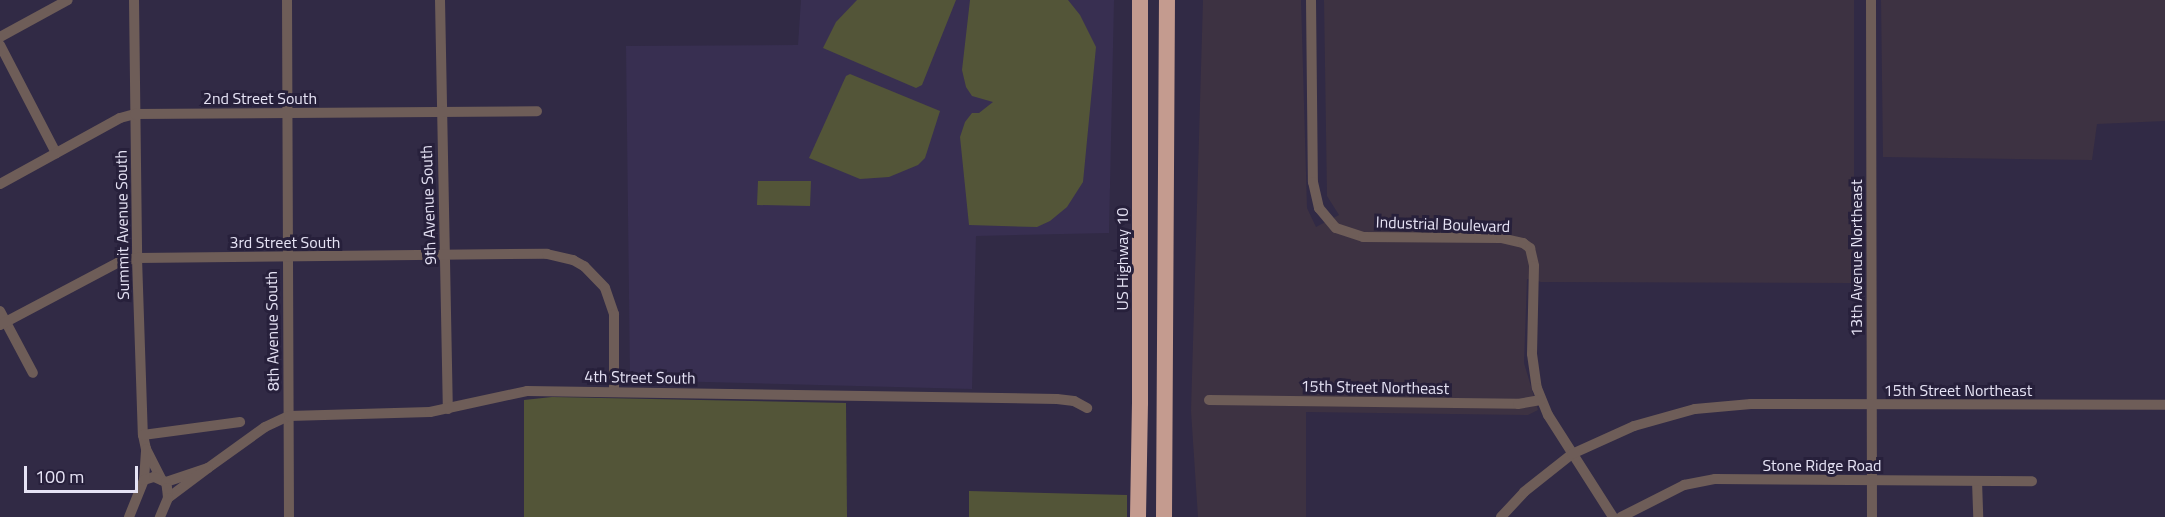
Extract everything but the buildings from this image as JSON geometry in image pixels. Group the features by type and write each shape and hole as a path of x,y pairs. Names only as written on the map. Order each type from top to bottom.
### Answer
{"highway":[{"name":"US Highway 10","path":"1138,517 1140,0"},
{"path":"1164,517 1167,0"}],"street":[{"path":"0,37 68,0"},
{"name":"Summit Avenue South","path":"128,517 144,480 146,449 143,435 137,258 134,0"},
{"name":"8th Avenue South","path":"287,0 286,257 289,517"},
{"name":"9th Avenue South","path":"440,0 440,113 448,409"},
{"name":"Industrial Boulevard","path":"1311,0 1313,182 1319,208 1336,228 1357,236 1501,238 1523,243 1530,248 1534,266 1533,369 1541,400 1572,454 1613,517"},
{"name":"13th Avenue Northeast","path":"1871,0 1872,517"},
{"path":"0,45 56,153"},
{"name":"2nd Street South","path":"0,184 120,118 135,114 537,111"},
{"name":"3rd Street South","path":"3,324 120,262 137,258 547,254 573,260 584,266 605,288 613,307 614,391"},
{"path":"0,311 3,324 33,373"},
{"name":"4th Street South","path":"168,498 276,420 289,416 316,413 403,413 448,409 527,391 1057,399 1074,401 1087,408"},
{"name":"15th Street Northeast","path":"1209,400 1518,404 1541,400"},
{"name":"15th Street Northeast","path":"1501,517 1524,492 1572,454 1605,438 1664,416 1695,409 1751,404 2165,405"},
{"path":"143,435 240,422"},
{"name":"Summit Avenue South","path":"146,449 164,481 168,498 160,517"},
{"name":"4th Street South","path":"164,481 208,468"},
{"path":"144,480 154,477 164,481"},
{"name":"Stone Ridge Road","path":"1621,517 1684,484 1715,479 2032,481"},
{"path":"1977,481 1978,517"}],"shaded area":[{"path":"801,0 1114,0 1109,233 976,236 972,389 630,380 626,46 798,45"},
{"path":"1203,0 1301,0 1307,208 1316,227 1339,215 1327,196 1324,0 1854,0 1854,283 1541,282 1527,279 1524,363 1538,410 1528,415 1306,412 1306,517 1198,517 1191,411"},
{"path":"1881,0 2165,0 2165,121 2097,124 2092,160 1883,157"}],"green space":[{"path":"857,0 956,0 922,85 916,88 823,48 836,22"},
{"path":"970,0 1068,0 1080,15 1096,47 1083,182 1067,207 1050,221 1037,227 969,225 960,137 965,122 972,113 979,113 993,102 972,96 966,87 962,70"},
{"path":"850,74 940,111 925,158 918,165 889,177 860,179 809,158 846,76"},
{"path":"758,181 811,181 810,206 757,205"},
{"path":"552,397 846,403 847,517 524,517 524,400"},
{"path":"969,491 1127,495 1127,517 969,517"}]}
